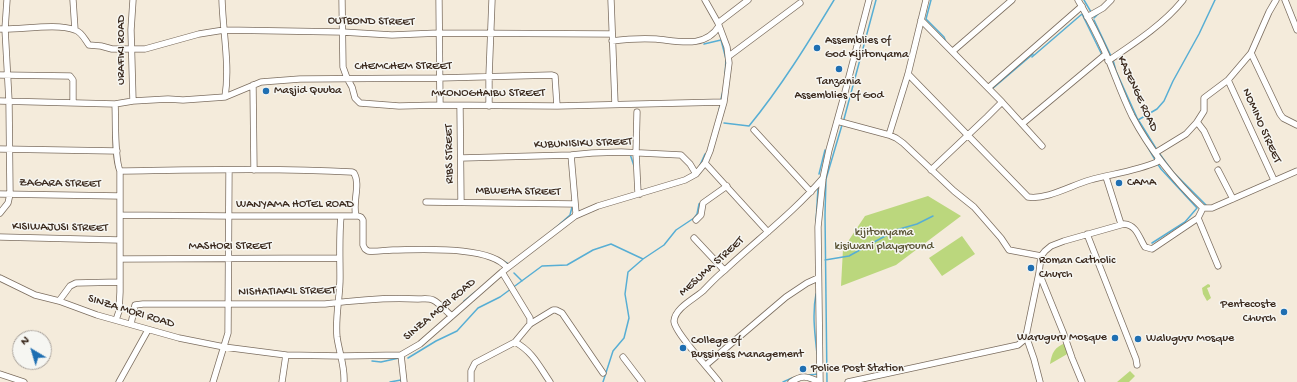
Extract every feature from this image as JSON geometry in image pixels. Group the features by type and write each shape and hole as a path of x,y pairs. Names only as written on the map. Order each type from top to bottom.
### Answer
{"street":[{"path":"0,213 8,203 10,194 11,149 9,101 2,29 7,0"},
{"path":"2,29 37,27 74,30 74,0"},
{"name":"URAFIKI ROAD","path":"133,0 133,101"},
{"path":"0,101 115,104 133,101 225,97 227,62 222,0"},
{"name":"MKONOGHAIBU STREET","path":"342,0 343,67 355,98 360,103 399,106 557,106 724,102"},
{"path":"438,0 440,105"},
{"path":"490,106 489,76 492,0"},
{"path":"611,0 615,104"},
{"name":"SINZA MORI ROAD","path":"0,278 35,295 58,301 97,315 179,338 224,347 286,355 341,356 401,354 420,344 504,270 575,216 598,206 685,180 696,174 705,163 710,151 724,102 729,56 719,25 705,0"},
{"path":"612,40 644,39 692,42 704,40 714,34 719,25 748,0"},
{"path":"791,382 802,377 807,377 820,382 818,227 823,178 869,0"},
{"path":"889,135 908,74 926,0"},
{"path":"953,51 1012,0"},
{"name":"KAJENGE ROAD","path":"1078,0 1106,54 1132,115 1158,159 1193,199 1203,208"},
{"path":"1087,18 1103,8 1111,0"},
{"path":"1108,61 1150,30 1183,0"},
{"path":"1155,153 1186,134 1197,122 1204,111 1204,98 1228,80 1251,53 1269,12 1276,0"},
{"path":"1285,0 1297,30"},
{"path":"729,56 800,3"},
{"path":"988,88 1082,6"},
{"path":"921,20 1002,102 1042,146"},
{"name":"OUTBOND STREET","path":"74,30 81,33 89,45 112,49 145,49 199,34 224,30 342,32 392,35 439,33 612,34"},
{"path":"1251,53 1280,114 1297,126"},
{"path":"1022,124 1106,54"},
{"path":"908,74 1028,197 1041,196 1106,176 1150,165 1157,162 1158,159"},
{"path":"0,75 71,76 74,80 72,102"},
{"name":"CHEMCHEM STREET","path":"225,97 253,84 261,82 300,79 439,78 552,75 555,76 556,81 557,106"},
{"name":"NOMINO STREET","path":"1228,80 1274,180"},
{"path":"253,84 254,170"},
{"path":"931,170 1002,102"},
{"path":"115,104 118,166 120,171 121,215 119,311 116,320"},
{"name":"RIBS STREET","path":"460,106 461,202"},
{"path":"637,112 636,153 638,193 640,194"},
{"path":"837,121 889,135 903,142 931,170 977,211 1001,238 1009,250 1041,256"},
{"path":"1197,122 1204,131 1217,159"},
{"path":"754,130 811,192"},
{"path":"0,149 117,151"},
{"name":"KUBUNISIKU STREET","path":"461,158 592,153 680,155 690,164 696,174"},
{"path":"571,155 575,216"},
{"path":"705,163 768,232"},
{"path":"213,382 228,332 229,170"},
{"path":"120,171 331,170 354,173 356,178 354,210 356,216"},
{"path":"1218,170 1233,199"},
{"path":"848,382 1014,346 1021,343 1026,336 1041,256 1051,246 1121,224 1135,228 1145,246 1152,249 1198,218 1203,208 1212,208 1297,171"},
{"path":"1106,176 1121,224"},
{"name":"MESUMA STREET","path":"719,382 678,332 674,322 675,316 811,192 823,178"},
{"path":"696,220 701,214 703,203 727,186"},
{"name":"ZAGARA STREET","path":"0,194 120,196"},
{"name":"MBWEHA STREET","path":"426,202 575,204"},
{"name":"WANYAMA HOTEL ROAD","path":"121,215 356,216 361,217 363,220 363,245 368,251 442,250 470,252 500,260 504,270"},
{"path":"341,216 339,237 340,279 337,336 345,371 344,382"},
{"path":"1198,218 1218,266"},
{"path":"1087,234 1136,359 1137,365"},
{"name":"KISIWAJUSI STREET","path":"0,237 120,240"},
{"path":"694,238 724,270"},
{"name":"MASHORI STREET","path":"120,258 339,258"},
{"path":"504,270 530,318 530,324"},
{"path":"1039,273 1082,382"},
{"path":"706,365 786,297 818,278"},
{"path":"58,301 70,286 76,283 120,282"},
{"name":"NISHATIAKIL STREET","path":"131,324 135,305 140,304 325,304 353,300 405,298 432,300 442,306 446,312 452,316"},
{"path":"471,382 470,371 475,363 515,342 530,324 549,311 556,310 562,313 603,373"},
{"path":"119,382 148,330"},
{"path":"1026,336 1040,382"},
{"path":"515,342 525,348 532,355 550,382"},
{"path":"401,354 404,382"},
{"path":"282,382 286,355"},
{"path":"623,357 642,382"},
{"path":"0,374 24,382"}],"green space":[{"name":"kijitonyama kisiwani playground","path":"928,196 961,216 896,265 841,286 843,249 865,216"},
{"path":"962,236 975,254 942,276 929,258"},
{"path":"1208,284 1210,287 1207,288 1211,298 1207,301 1203,294 1202,288"},
{"path":"1066,343 1069,353 1050,364 1054,351 1059,346"},
{"path":"1130,371 1135,376 1129,382 1117,382"}],"waterway":[{"path":"724,123 749,126 783,80 834,0"},
{"path":"844,119 876,0"},
{"path":"931,0 926,19 944,37 946,42"},
{"path":"1084,0 1091,12"},
{"path":"1113,60 1116,71 1138,120 1157,109 1164,101 1215,0"},
{"path":"1094,18 1100,12"},
{"path":"1032,57 1082,14 1102,55"},
{"path":"1094,20 1111,56"},
{"path":"704,44 721,40 726,59 725,76"},
{"path":"992,89 1033,54"},
{"path":"721,99 723,91"},
{"path":"719,112 720,104"},
{"path":"1139,121 1157,150"},
{"path":"827,382 826,179 842,125"},
{"path":"1143,139 1155,160"},
{"path":"819,174 825,150"},
{"path":"1159,153 1173,172 1206,205"},
{"path":"630,154 634,166"},
{"path":"700,165 705,154"},
{"path":"1152,243 1185,222 1197,208 1157,163"},
{"path":"816,222 818,188"},
{"path":"408,358 436,341 457,331 478,308 500,297 542,266 567,265 593,250 611,244 643,259 664,245 676,230 694,218 697,214 699,204 701,203"},
{"path":"553,230 570,215 572,207"},
{"path":"825,260 849,256 896,230 917,224 933,216"},
{"path":"603,382 613,351 624,338 629,318 625,294 628,272 643,259"},
{"path":"501,260 507,263"},
{"path":"514,273 522,281"},
{"path":"464,301 475,292"},
{"path":"816,294 814,317 817,354"},
{"path":"372,361 381,362 399,358"},
{"path":"808,375 818,374"},
{"path":"783,382 792,378"},
{"path":"390,382 401,381"}],"place":[{"name":"Assemblies of God Kijitonyama","path":"817,48"},
{"name":"Tanzania Assemblies of God","path":"839,69"},
{"name":"Masjid Quuba","path":"266,91"},
{"name":"CAMA","path":"1119,183"},
{"name":"Roman Catholic Church","path":"1031,268"},
{"name":"Pentecoste Church","path":"1284,312"},
{"name":"Waruguru Mosque","path":"1115,338"},
{"name":"Waluguru Mosque","path":"1138,339"},
{"name":"College of Bussiness Management","path":"683,348"},
{"name":"Police Post Station","path":"803,369"}]}
